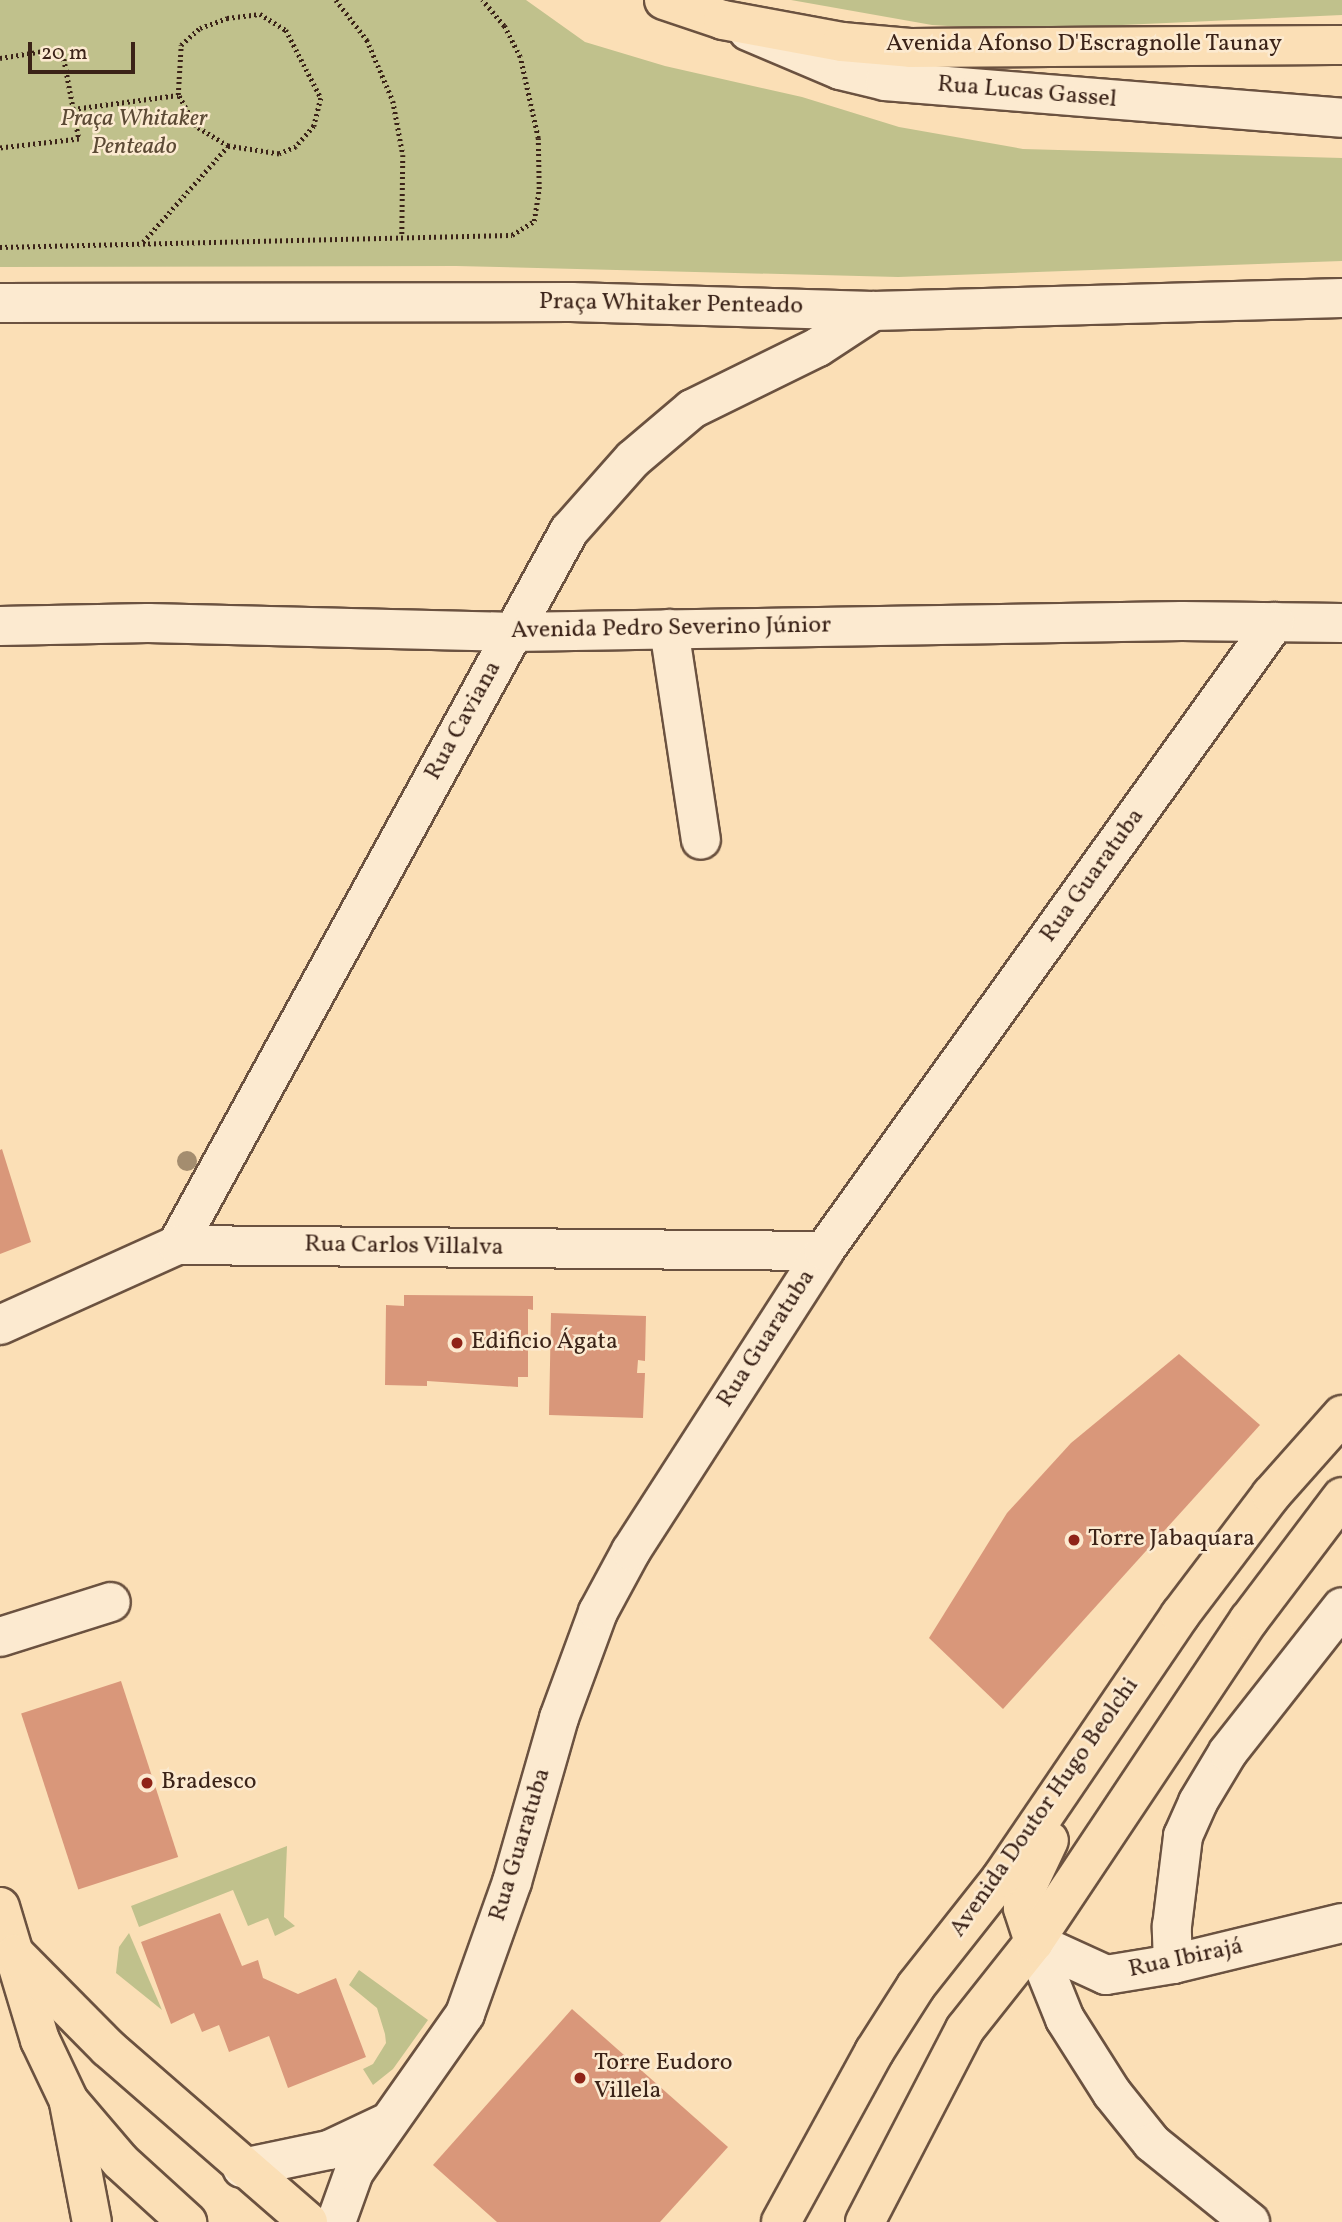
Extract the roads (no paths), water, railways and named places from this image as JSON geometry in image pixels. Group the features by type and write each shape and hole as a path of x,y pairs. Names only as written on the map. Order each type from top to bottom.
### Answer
{"main road":[{"name":"Avenida Afonso D'Escragnolle Taunay","path":"664,0 723,20 842,42 910,48 1342,45"},
{"name":"Avenida Doutor Hugo Beolchi","path":"780,2222 874,2052 916,1986 1002,1877 1108,1719 1262,1506 1342,1415"},
{"path":"865,2222 965,2029 1034,1942 1325,1528 1342,1497"},
{"path":"1034,1942 1024,1923 1025,1892 1108,1719"},
{"path":"0,1908 40,2040 69,2101 92,2222"},
{"path":"15,1954 108,2048 242,2168 308,2222"},
{"path":"69,2101 120,2161 187,2222"}],"street":[{"name":"Rua Lucas Gassel","path":"723,20 827,65 885,80 1342,118"},
{"name":"Praça Whitaker Penteado","path":"0,303 571,302 873,311 1342,298"},
{"name":"Rua Caviana","path":"177,1245 569,531 633,459 692,409 818,346 873,311"},
{"name":"Rua Guaratuba","path":"337,2222 354,2172 465,2014 512,1882 559,1718 598,1612 631,1551 824,1251 1275,622"},
{"name":"Avenida Pedro Severino Júnior","path":"0,626 148,623 513,632 1342,623"},
{"path":"668,629 701,840"},
{"name":"Rua Carlos Villalva","path":"0,1325 177,1245 824,1251"},
{"path":"0,1637 111,1602"},
{"path":"1173,1964 1172,1926 1183,1836 1198,1802 1228,1752 1342,1607"},
{"name":"Rua Ibirajá","path":"1034,1942 1107,1975 1173,1964 1342,1923"},
{"path":"1034,1942 1065,2019 1112,2093 1152,2143 1250,2222"},
{"name":"Rua Guaratuba","path":"242,2168 328,2150 386,2123"}],"place":[{"name":"Edificio Ágata","path":"457,1343"},
{"name":"Torre Jabaquara","path":"1074,1540"},
{"name":"Bradesco","path":"147,1783"},
{"name":"Torre Eudoro Villela","path":"580,2078"}]}
